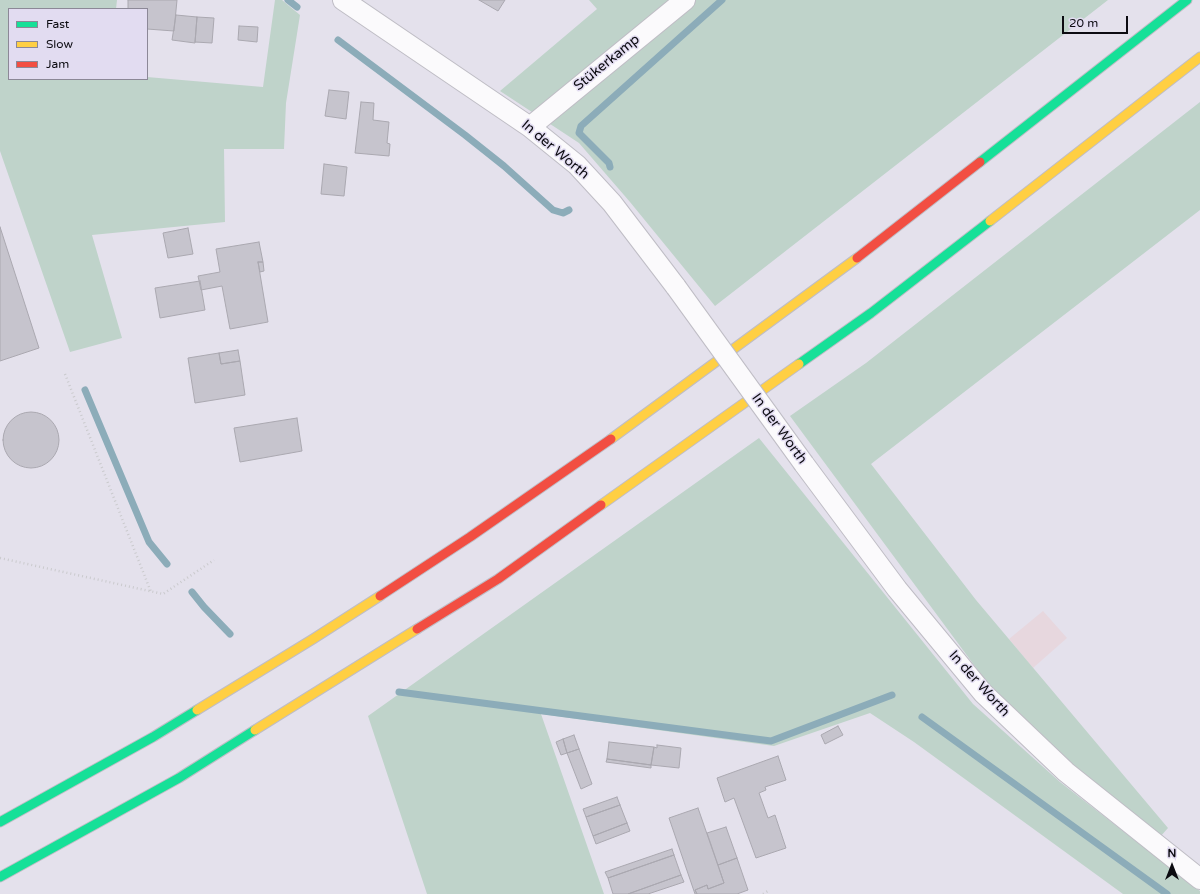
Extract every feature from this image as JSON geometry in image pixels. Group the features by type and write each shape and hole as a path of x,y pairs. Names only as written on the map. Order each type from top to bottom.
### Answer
{"highway":[{"path":"0,822 153,737 313,639 470,537 570,469 834,276 1187,0"},
{"path":"0,877 179,778 498,579 871,314 1200,57"}],"street":[{"name":"In der Worth","path":"344,0 530,127 577,165 612,203 676,287 804,464 897,589 983,693 1066,772 1200,879"},
{"name":"Stükerkamp","path":"530,127 685,0"}],"path":[{"path":"65,374 151,592"},
{"path":"0,558 163,594 214,560"},
{"path":"763,894 768,891"}],"shaded area":[{"path":"1043,611 1067,638 1033,668 1009,639"}],"green space":[{"path":"0,0 117,0 116,8 8,8 8,80 148,80 148,77 263,87 275,0 282,0 300,15 286,103 284,149 224,149 225,222 92,235 122,338 70,352 0,151"},
{"path":"589,0 1108,0 715,306 630,202 579,143 500,91 597,9"},
{"path":"1200,102 1200,210 871,464 976,600 1168,828 1160,837 1073,766 991,688 790,416 866,363"},
{"path":"759,438 973,704 1060,782 1200,891 1200,894 1123,894 914,742 870,713 774,746 541,714 604,894 427,894 368,716"}],"building":[{"path":"128,0 177,0 174,31 148,29 148,8 128,8"},
{"path":"479,0 505,0 498,11"},
{"path":"176,15 197,17 195,43 172,40"},
{"path":"197,17 214,18 212,43 195,42"},
{"path":"239,26 258,27 257,42 238,40"},
{"path":"329,90 349,92 346,119 325,116"},
{"path":"361,102 374,103 373,120 389,122 387,143 390,144 389,156 355,153"},
{"path":"324,164 347,167 344,196 321,194"},
{"path":"0,227 39,348 0,361"},
{"path":"188,228 193,254 168,258 163,233"},
{"path":"259,242 263,262 258,262 268,322 230,329 222,286 201,290 198,276 220,272 216,249"},
{"path":"258,262 263,262 264,271 260,272"},
{"path":"200,281 205,310 160,318 155,288"},
{"path":"238,350 240,361 221,364 219,353"},
{"path":"219,353 221,364 240,361 245,395 195,403 188,358"},
{"path":"31,412 42,414 51,420 57,429 59,440 57,451 51,460 42,466 31,468 20,466 11,460 5,451 3,440 5,429 11,420 20,414"},
{"path":"297,418 302,451 240,462 234,428"},
{"path":"838,726 843,735 825,744 821,735"},
{"path":"574,735 579,749 567,753 563,739"},
{"path":"563,739 567,753 561,755 556,742"},
{"path":"609,742 654,747 651,765 607,759"},
{"path":"657,745 681,748 679,768 651,765 654,747 657,748"},
{"path":"579,749 592,784 581,789 567,753"},
{"path":"778,756 786,780 765,787 766,790 759,793 768,818 775,815 786,848 756,858 734,798 725,802 717,778"},
{"path":"607,759 651,765 651,768 606,762"},
{"path":"617,797 620,805 586,817 583,809"},
{"path":"620,805 627,823 593,836 586,817"},
{"path":"698,808 724,883 708,889 707,885 695,890 697,894 695,894 669,818"},
{"path":"627,823 630,831 596,844 593,836"},
{"path":"726,827 737,858 718,865 707,833"},
{"path":"672,849 674,855 608,878 605,872"},
{"path":"674,855 681,875 628,894 613,894 608,878"},
{"path":"737,858 748,890 737,894 697,894 695,890 707,885 708,889 724,883 718,865"},
{"path":"681,875 684,882 648,894 628,894"}],"waterway":[{"path":"288,0 297,7"},
{"path":"610,167 609,163 579,133 581,126 722,0"},
{"path":"338,40 465,135 504,166 553,210 563,213 569,210"},
{"path":"85,390 149,542 167,564"},
{"path":"192,592 230,634"},
{"path":"399,692 771,741 892,695"},
{"path":"922,717 1167,894"}],"traffic: fast":[{"path":"980,162 1187,0"},
{"path":"799,364 871,313 990,221"},
{"path":"0,822 153,737 197,710"},
{"path":"0,877 179,778 255,730"}],"traffic: slow":[{"path":"990,221 1200,57"},
{"path":"611,439 857,258"},
{"path":"601,505 799,364"},
{"path":"197,710 380,596"},
{"path":"255,730 417,629"}],"traffic: jam":[{"path":"857,258 980,162"},
{"path":"380,596 470,537 611,439"},
{"path":"417,629 498,579 601,505"}]}
